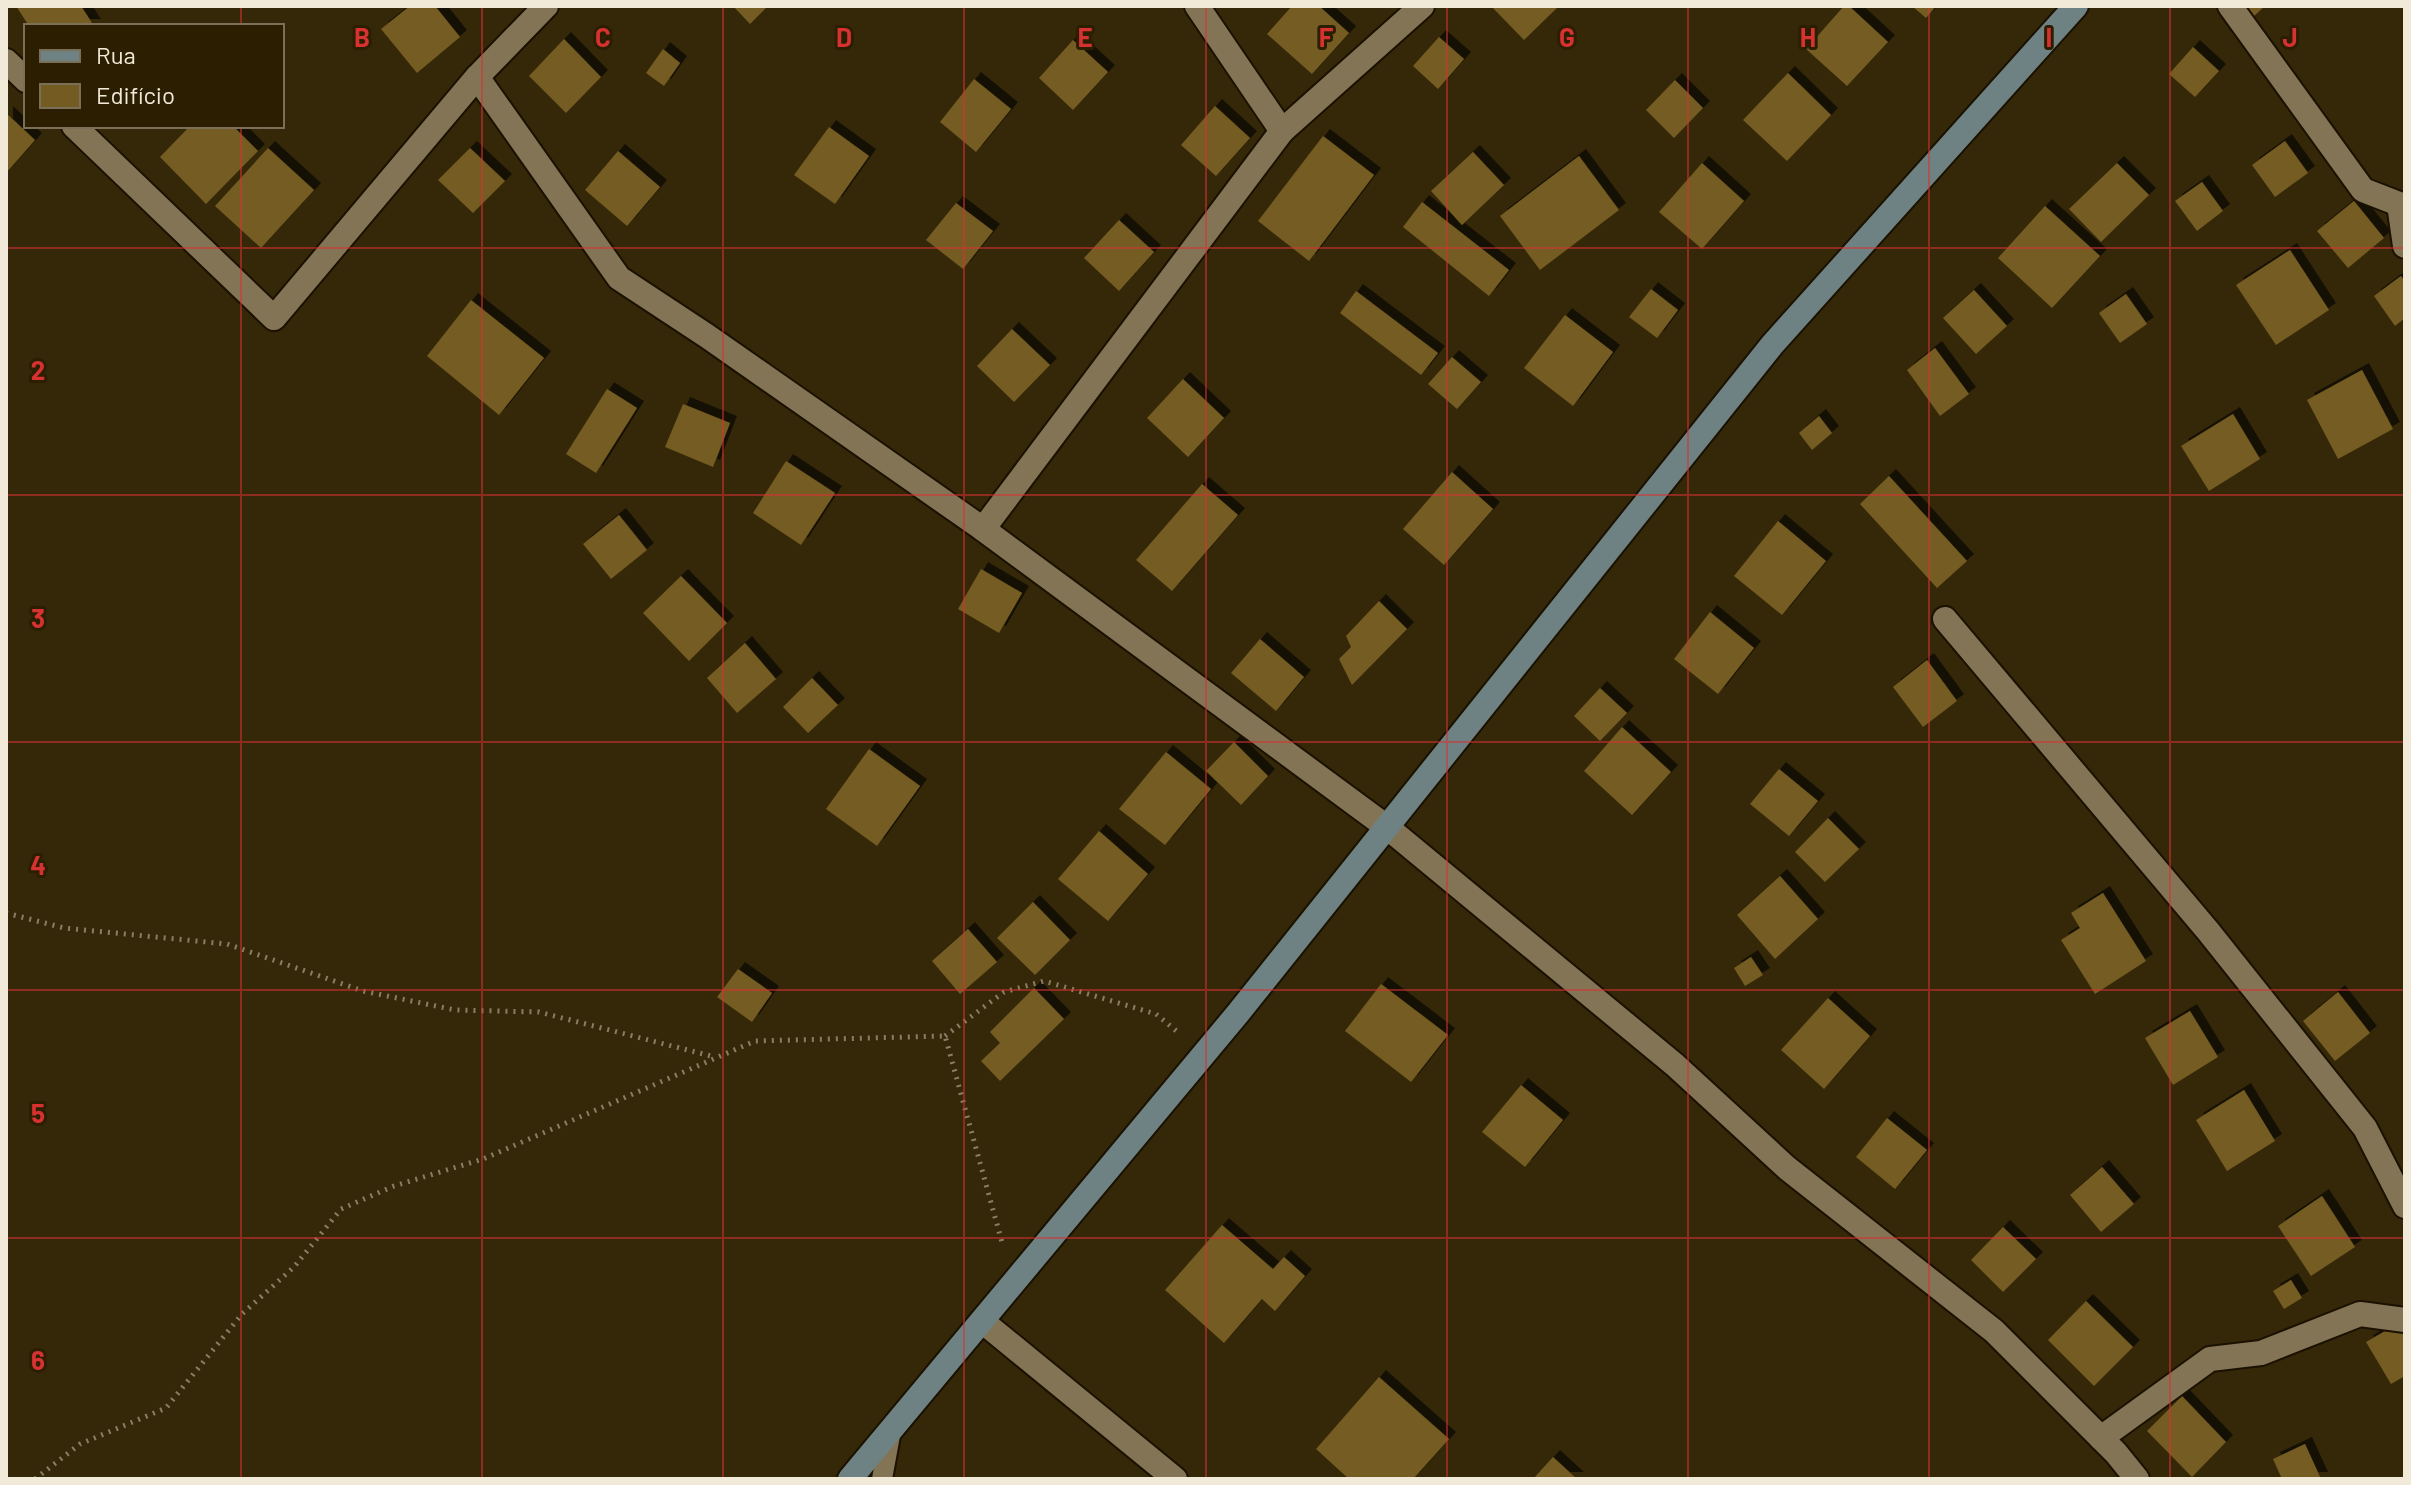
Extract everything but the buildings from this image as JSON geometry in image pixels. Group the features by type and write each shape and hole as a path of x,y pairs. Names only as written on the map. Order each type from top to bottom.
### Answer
{"main road":[{"path":"850,1479 1388,828 1772,345 2076,6"}],"street":[{"path":"1197,6 1282,131"},
{"path":"983,529 1282,131 1422,6"},
{"path":"2230,6 2363,190 2399,204 2405,246"},
{"path":"76,128 274,318 534,10"},
{"path":"6,61 24,78"},
{"path":"477,77 619,278 983,529 1388,828 1675,1065 1787,1168 1994,1331 2101,1438 2137,1479"},
{"path":"1945,619 2208,931 2365,1128 2405,1206"},
{"path":"2101,1438 2210,1359 2261,1353 2360,1314 2405,1320"},
{"path":"982,1321 1175,1479"}],"lane":[{"path":"882,1479 891,1430"}],"path":[{"path":"6,913 64,928 227,944 363,991 455,1010 539,1012 716,1058"},
{"path":"35,1479 80,1444 166,1408 242,1314 294,1267 341,1209 394,1186 483,1159 755,1041 945,1036 1004,992 1044,981 1156,1014 1204,1054"},
{"path":"945,1036 1014,1282"}]}
